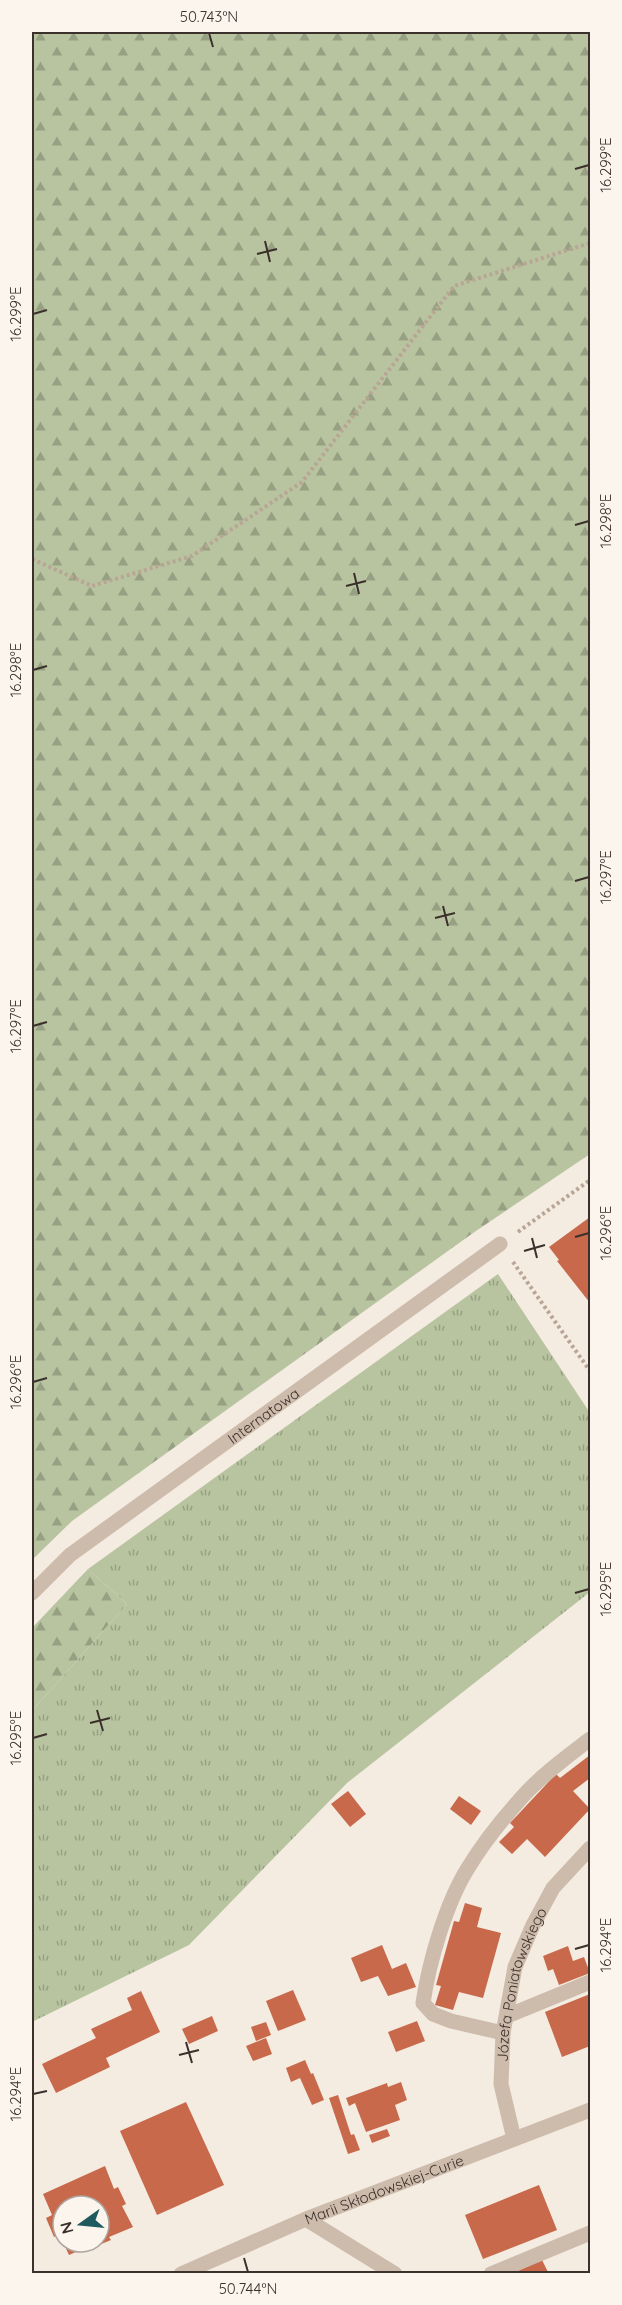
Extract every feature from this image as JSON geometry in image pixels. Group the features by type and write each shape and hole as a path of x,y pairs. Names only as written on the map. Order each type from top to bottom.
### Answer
{"street":[{"name":"Internatowa","path":"32,1593 70,1555 500,1244"},
{"path":"503,2033 451,2021 433,2014 423,2003 434,1958 453,1897 468,1868 525,1794 591,1739"},
{"name":"Józefa Poniatowskiego","path":"514,2139 501,2084 503,2033 515,1967 533,1925 553,1888 591,1848"},
{"path":"507,2016 591,1982"},
{"name":"Marii Skłodowskiej-Curie","path":"181,2274 306,2218 591,2110"},
{"path":"306,2218 395,2274"},
{"path":"491,2274 591,2233"}],"path":[{"path":"32,559 92,586 192,556 302,482 454,286 591,243"},
{"path":"591,1180 500,1244 591,1371"}],"green space":[{"path":"32,32 590,32 590,1154 473,1233 72,1521 32,1560"},
{"path":"498,1274 590,1413 590,1592 347,1783 189,1945 32,2022 32,1711 127,1604 88,1569"},
{"path":"88,1569 127,1604 32,1711 32,1628"}],"building":[{"path":"590,1217 590,1303 557,1261 559,1260 549,1247"},
{"path":"590,1755 590,1778 573,1791 590,1809 545,1857 527,1839 512,1854 499,1842 514,1827 510,1823 556,1774 560,1778"},
{"path":"348,1791 366,1814 350,1827 331,1804"},
{"path":"459,1796 481,1811 471,1825 450,1809"},
{"path":"465,1903 482,1908 477,1927 501,1933 483,1998 459,1992 453,2010 435,2005 441,1986 436,1985 454,1921 459,1922"},
{"path":"382,1945 392,1969 406,1963 416,1987 388,1996 378,1976 361,1982 351,1958"},
{"path":"568,1946 573,1961 584,1957 590,1973 559,1985 553,1969 548,1971 543,1956"},
{"path":"293,1990 306,2020 278,2031 266,2001"},
{"path":"141,1991 160,2032 106,2058 110,2067 56,2093 42,2064 96,2038 91,2029 132,2010 127,1998"},
{"path":"590,1994 590,2046 562,2057 545,2012"},
{"path":"212,2016 218,2031 189,2044 182,2029"},
{"path":"417,2021 425,2041 396,2052 388,2032"},
{"path":"266,2022 271,2035 256,2041 251,2027"},
{"path":"266,2038 272,2054 253,2061 246,2046"},
{"path":"305,2060 324,2100 312,2105 300,2078 291,2082 286,2068"},
{"path":"401,2082 407,2100 395,2105 400,2120 366,2132 355,2103 349,2106 346,2098 387,2083 388,2087"},
{"path":"338,2095 351,2135 354,2134 360,2150 348,2154 329,2098"},
{"path":"186,2102 224,2185 157,2215 120,2131"},
{"path":"387,2129 390,2136 372,2143 369,2135"},
{"path":"105,2166 114,2189 118,2187 126,2204 122,2206 133,2227 111,2236 111,2194 51,2194 51,2213 43,2194"},
{"path":"539,2185 557,2230 483,2259 465,2215"},
{"path":"51,2216 51,2230 46,2218"},
{"path":"542,2260 548,2272 511,2274"}]}
